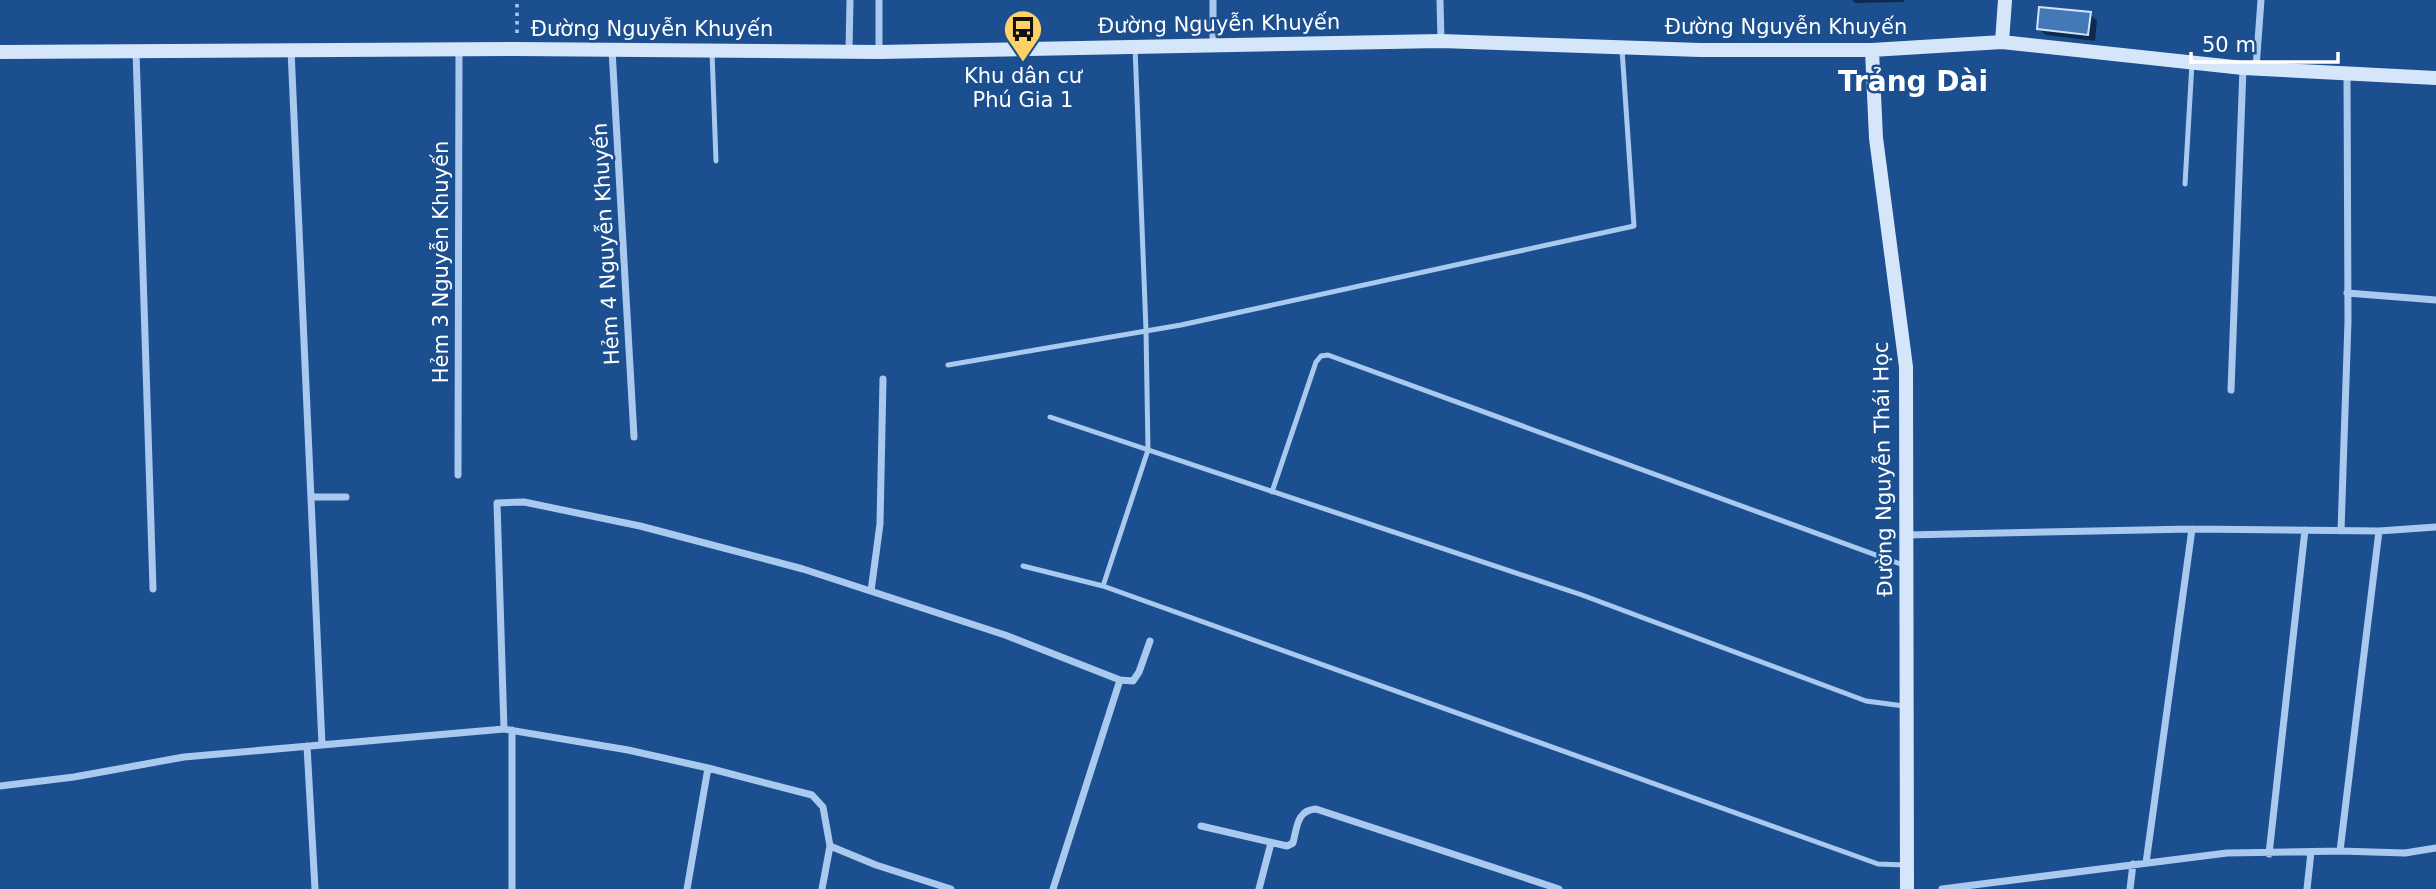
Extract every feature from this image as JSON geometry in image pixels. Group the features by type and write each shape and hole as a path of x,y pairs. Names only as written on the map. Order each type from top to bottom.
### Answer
{"street":[{"path":"849,51 850,0"},
{"path":"878,52 879,0"},
{"path":"1213,0 1213,44"},
{"path":"1440,0 1441,41"},
{"path":"2002,42 2005,0"},
{"path":"2231,390 2250,68 2261,0"},
{"name":"Đường Nguyễn Khuyến","path":"0,52 516,49 878,52 1441,41 1700,50 1872,50 2002,42 2250,68 2436,78"},
{"path":"291,50 322,745"},
{"name":"Hẻm 3 Nguyễn Khuyến","path":"458,475 459,50"},
{"name":"Hẻm 4 Nguyễn Khuyến","path":"612,50 634,437"},
{"name":"Đường Nguyễn Thái Học","path":"1872,50 1877,138 1906,366 1908,889"},
{"path":"136,51 153,589"},
{"path":"2342,531 2348,321 2347,73"},
{"path":"2347,293 2436,300"},
{"path":"871,591 880,524 883,379"},
{"path":"312,497 346,497"},
{"path":"512,889 508,729 497,503 524,502 640,526 803,569 1005,635 1120,680 1133,681 1150,640"},
{"path":"1906,535 2192,529 2379,531 2436,527"},
{"path":"2146,863 2192,529"},
{"path":"2269,854 2305,530"},
{"path":"2340,851 2379,531"},
{"path":"1054,889 1120,680"},
{"path":"0,786 184,757 508,729 628,750 812,795 823,807 830,846 822,889"},
{"path":"307,746 315,889"},
{"path":"687,889 708,768"},
{"path":"1201,826 1287,846 1291,845 1300,817 1307,810 1316,809 1559,889"},
{"path":"1259,889 1271,843"},
{"path":"830,846 876,865 951,889"},
{"path":"1942,889 2227,853 2405,853 2436,848"},
{"path":"2307,889 2311,852"},
{"path":"2130,889 2133,864"}],"lane":[{"path":"1104,586 1148,450 1135,47"},
{"path":"948,365 1181,325 1634,226 1622,47"},
{"path":"712,51 716,161"},
{"path":"2185,184 2192,63"},
{"path":"1272,492 1316,362 1321,356 1328,355 1907,566"},
{"path":"1050,417 1582,595 1866,701 1907,707"},
{"path":"1023,566 1104,586 1878,864 1908,866"}],"path":[{"path":"516,49 517,0"}],"building":[{"path":"2039,7 2091,12 2088,35 2037,29"}],"place":[{"name":"Khu dân cư Phú Gia 1","path":"1023,63"}],"district":[{"name":"Trảng Dài","path":"1913,81"}]}
